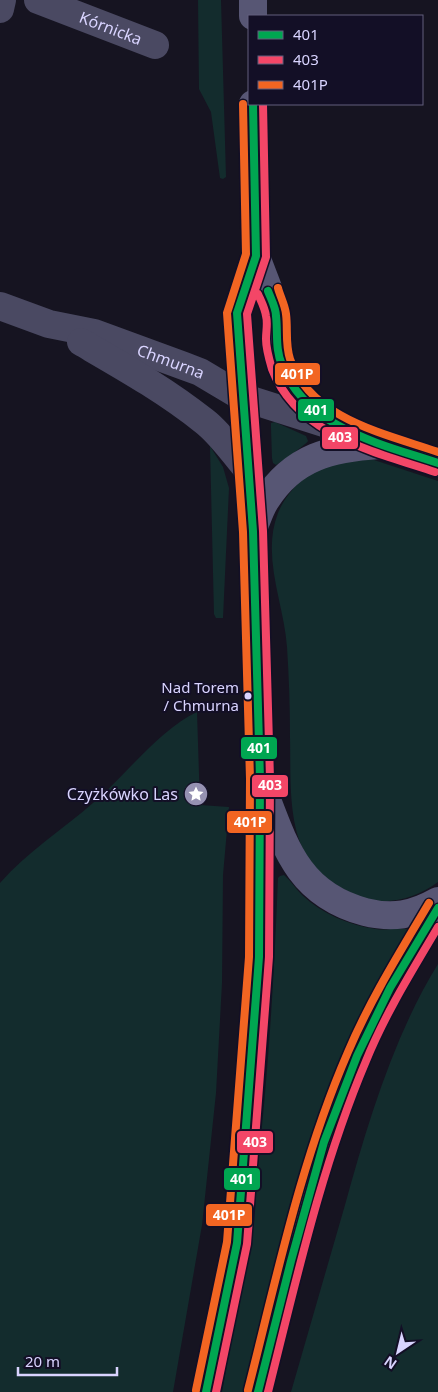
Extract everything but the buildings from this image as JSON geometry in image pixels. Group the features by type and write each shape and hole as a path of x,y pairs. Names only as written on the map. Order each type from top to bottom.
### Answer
{"main road":[{"path":"252,15 253,0"},
{"path":"253,105 256,256 276,314 277,348 288,381 298,395 315,411 345,430 438,463"},
{"path":"206,1392 237,1243 259,957 260,779 253,531 237,313 256,256"},
{"path":"253,531 264,502 277,484 295,467 321,454 354,446 386,444"},
{"path":"260,779 281,838 305,877 325,895 345,906 382,916 406,914 424,909 438,901"},
{"path":"258,1392 291,1261 324,1142 357,1056 390,988 424,928 438,908"}],"street":[{"path":"0,9 2,0"},
{"name":"Kórnicka","path":"38,0 155,45"},
{"name":"Chmurna","path":"0,306 49,324 94,333 200,372 242,397 345,430"},
{"name":"Chmurna","path":"49,324 170,394 205,422 248,470"}],"green space":[{"path":"198,0 221,0 226,177 223,179 220,178 211,112 199,89"},
{"path":"275,422 306,436 308,441 276,465 273,463 272,458 271,428 271,423"},
{"path":"210,446 223,467 229,488 223,618 216,618 214,614"},
{"path":"359,459 374,460 438,481 438,882 408,897 386,901 364,898 346,891 334,883 318,870 309,859 297,833 291,784 287,647 273,563 273,530 278,513 294,488 318,469"},
{"path":"197,712 200,805 229,807 223,875 222,983 216,1093 202,1225 173,1392 0,1392 0,883 33,851 105,792 156,741 183,720"},
{"path":"284,875 310,902 336,918 366,927 407,929 409,931 245,1392 222,1392 256,1182 270,1030 278,878"},
{"path":"438,964 438,1392 291,1392 372,1112 408,1020"}],"transit line":[{"name":"401P","path":"196,1390 227,1242 249,957 250,779 243,532 227,313 246,254 243,104"},
{"name":"401","path":"206,1392 237,1243 259,957 260,779 253,531 237,313 256,256 253,105"},
{"name":"403","path":"216,1392 247,1244 269,957 270,779 263,531 247,314 266,257 263,105"},
{"name":"401P","path":"278,288 287,320 290,359 300,379 314,396 332,410 352,421 438,452"},
{"name":"401","path":"268,291 276,313 278,347 282,365 293,387 308,404 327,419 370,440 438,463"},
{"name":"403","path":"258,294 267,319 266,339 272,369 284,392 300,410 340,438 388,457 435,472"},
{"name":"401P","path":"248,1390 303,1176 331,1093 366,1014 429,903"},
{"name":"401","path":"258,1392 291,1261 324,1142 357,1056 390,988 438,908"},
{"name":"403","path":"268,1392 299,1266 323,1183 350,1101 382,1026 438,927"}],"place":[{"name":"Nad Torem / Chmurna","path":"248,696"},
{"name":"Czyżkówko Las","path":"196,794"}]}
